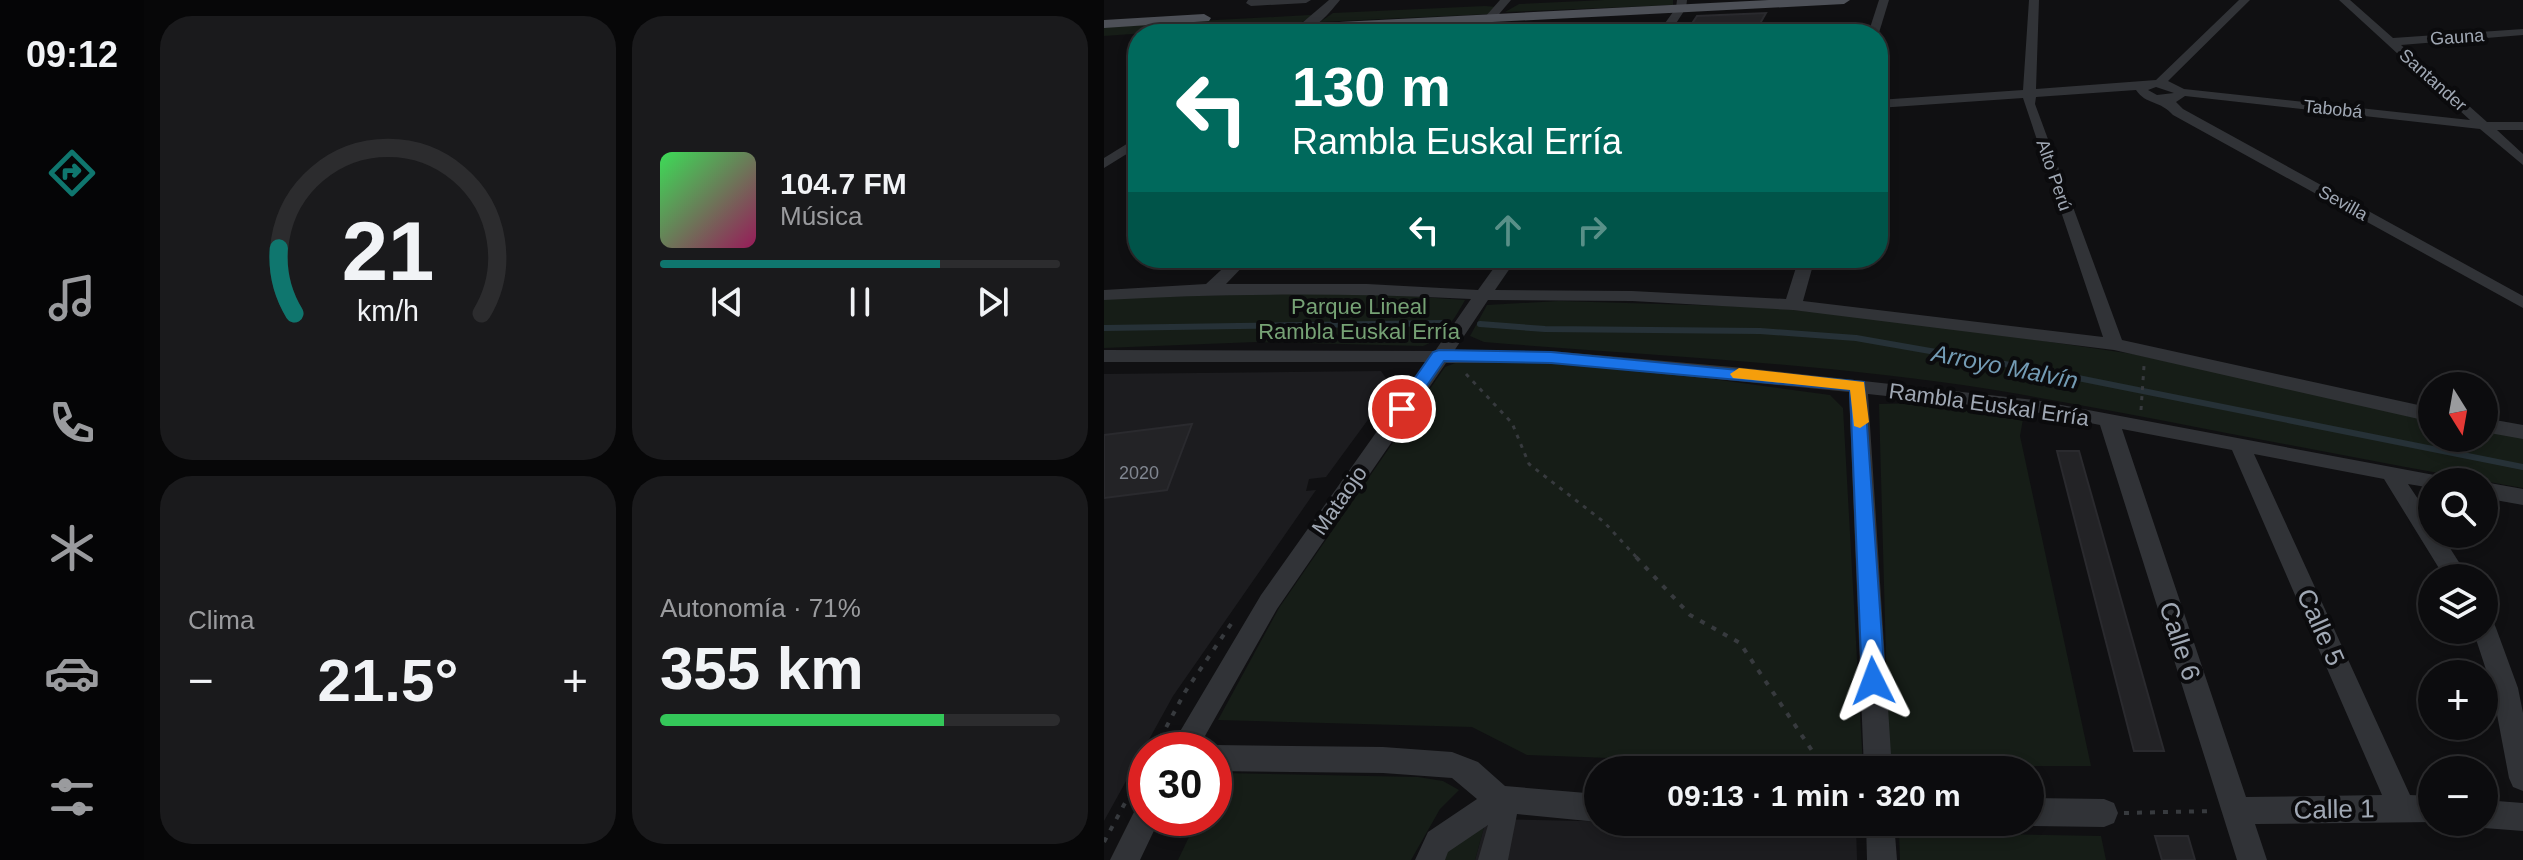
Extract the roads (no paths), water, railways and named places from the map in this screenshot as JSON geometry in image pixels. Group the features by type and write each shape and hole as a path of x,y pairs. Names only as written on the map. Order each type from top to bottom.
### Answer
{"main road":[{"path":"1400,8 1562,0"},
{"path":"1681,4 1698,0"},
{"path":"1402,24 1681,4 1844,0"},
{"path":"1248,15 1325,12 1337,5"},
{"path":"1104,24 1218,17"},
{"path":"1104,39 1128,37"}],"street":[{"path":"1253,0 1251,3 1306,0"},
{"path":"1877,24 1884,0"},
{"name":"Alto Perú","path":"2034,0 2029,96 2114,344"},
{"path":"2161,84 2164,76 2245,0"},
{"name":"Santander","path":"2344,0 2523,161"},
{"path":"1486,24 1506,1"},
{"path":"1669,24 1681,4"},
{"path":"1309,24 1325,12"},
{"name":"Gauna","path":"2390,42 2523,32"},
{"name":"Tabobá","path":"2146,92 2161,84 2174,96"},
{"name":"Tabobá","path":"1888,103 2101,91 2146,92 2485,126 2523,126"},
{"name":"Sevilla","path":"2174,96 2178,112 2523,303"},
{"path":"1104,152 1128,150"},
{"path":"1104,164 1128,152"},
{"path":"1211,289 1233,268"},
{"name":"Mataojo","path":"1193,732 1269,602 1502,268"},
{"path":"1793,305 1804,268"},
{"path":"1104,295 1211,289 1367,289 1484,295 1632,296 1793,305 2114,344 2418,412"},
{"name":"Rambla Euskal Erría","path":"1104,356 1551,357 2035,406 2418,479"},
{"path":"1858,386 1877,756"},
{"name":"Calle 6","path":"2109,421 2252,860"},
{"path":"2498,428 2523,432"},
{"name":"Calle 5","path":"2240,446 2402,808"},
{"path":"2391,474 2449,564"},
{"path":"2498,493 2523,497"},
{"path":"2490,644 2505,688 2523,778"},
{"path":"1232,758 1383,760 1452,765 1468,771 1501,799 1584,807"},
{"path":"1430,860 1438,842 1501,799"},
{"path":"1493,860 1503,820 1501,799"},
{"name":"Calle 1","path":"2236,811 2418,809"},
{"path":"2044,812 2104,813"},
{"path":"2498,815 2523,817"},
{"path":"1125,860 1137,836"},
{"path":"1881,836 1882,860"}],"waterway":[{"name":"Arroyo Malvín","path":"1104,328 1448,323 1378,324"},
{"name":"Arroyo Malvín","path":"1480,324 1545,329 1760,331 1856,338 2033,369 2523,467"}],"park label":[{"name":"Parque Lineal Rambla Euskal Erría","path":"1359,318"}]}
